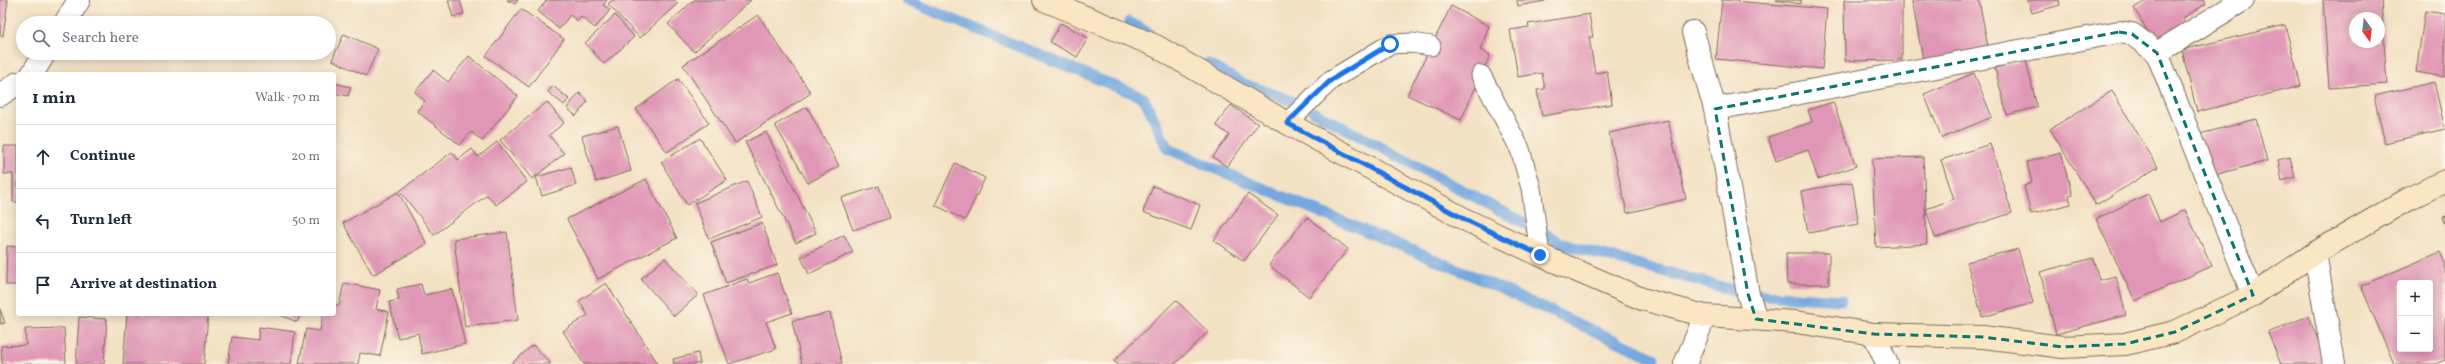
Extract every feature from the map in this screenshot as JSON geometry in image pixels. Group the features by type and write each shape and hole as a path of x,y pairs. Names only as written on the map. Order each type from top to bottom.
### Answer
{"main road":[{"path":"1044,0 1156,46 1287,123 1466,220 1540,255 1642,299 1705,316 1756,319 1874,334 1983,337 2063,347 2125,344 2175,332 2253,295 2315,253 2410,198 2445,181"}],"street":[{"path":"69,16 79,0"},
{"path":"2157,53 2243,0"},
{"path":"1693,32 1715,109 1748,294 1756,319"},
{"path":"1715,109 2119,32 2132,34 2157,53 2253,295"},
{"path":"33,72 41,60"},
{"path":"0,95 16,84"},
{"path":"2315,253 2334,364"},
{"path":"1685,364 1705,316"},
{"path":"1874,334 1886,364"}],"lane":[{"path":"1287,123 1331,80 1390,44 1412,42 1431,46"},
{"path":"1481,75 1520,149 1531,188 1540,255"}],"highlighted area":[{"path":"2119,32 2132,34 2157,53 2253,295 2175,332 2125,344 2063,347 1983,337 1874,334 1756,319 1748,294 1715,109"}],"building":[{"path":"0,0 8,0 3,36 0,35"},
{"path":"448,0 460,0 464,14 453,17"},
{"path":"507,0 518,0 515,4"},
{"path":"547,0 607,0 603,5 610,10 595,28 581,17 577,21 570,15 559,29 538,11"},
{"path":"613,0 675,0 678,3 640,38 608,4"},
{"path":"694,0 751,0 694,52 668,24"},
{"path":"1517,0 1545,0 1545,1 1518,6"},
{"path":"1722,0 1827,9 1822,69 1716,59"},
{"path":"1776,0 1801,0 1801,4"},
{"path":"1844,0 1902,0 1902,60 1845,61"},
{"path":"1912,0 1979,0 1989,52 1924,65"},
{"path":"2028,0 2059,0 2060,5 2032,13"},
{"path":"2147,0 2203,0 2206,4 2183,18 2187,26 2155,44 2134,8"},
{"path":"2323,0 2381,0 2382,12 2349,12 2349,48 2384,48 2387,84 2329,88"},
{"path":"1451,6 1489,26 1480,50 1490,55 1461,120 1407,95"},
{"path":"521,9 564,39 529,87 486,56"},
{"path":"2425,11 2445,14 2445,77 2416,72"},
{"path":"1589,14 1593,37 1589,37 1595,73 1607,71 1612,104 1542,116 1537,90 1545,89 1542,73 1518,77 1510,30 1529,27 1528,24"},
{"path":"615,15 634,37 604,64 585,43"},
{"path":"758,15 811,93 735,143 683,65"},
{"path":"1061,23 1088,38 1077,57 1050,42"},
{"path":"2285,25 2301,86 2197,112 2182,50"},
{"path":"344,34 378,49 366,76 332,60 336,60 336,51"},
{"path":"469,56 518,96 482,141 471,132 460,145 417,111 425,101 415,92 433,70 448,82"},
{"path":"2026,60 2037,107 2007,115 1995,68"},
{"path":"1974,73 1992,117 1942,138 1924,94"},
{"path":"678,79 709,123 667,152 636,109"},
{"path":"2434,82 2445,129 2385,143 2374,96"},
{"path":"336,83 351,87 348,96 336,93"},
{"path":"553,86 569,99 564,105 548,92"},
{"path":"2112,91 2158,167 2096,205 2050,129"},
{"path":"579,93 588,101 576,116 567,108"},
{"path":"547,102 564,123 549,135 564,154 532,179 500,140"},
{"path":"1833,102 1856,166 1818,179 1808,150 1776,161 1768,137 1812,122 1808,110"},
{"path":"1231,105 1258,124 1227,167 1213,157 1229,135 1216,125"},
{"path":"807,107 839,166 808,183 775,125"},
{"path":"2256,119 2267,161 2211,176 2200,134"},
{"path":"1668,120 1686,199 1627,213 1609,133"},
{"path":"618,126 631,171 596,182 582,136"},
{"path":"766,132 816,233 796,243 745,142"},
{"path":"700,138 727,180 687,205 661,162"},
{"path":"497,142 527,182 496,205 487,195 434,235 400,191 452,152 458,160 472,149 478,157"},
{"path":"1990,144 2012,213 1935,238 1926,209 1954,199 1941,160"},
{"path":"4,146 16,146 16,202 13,202 13,174 4,174"},
{"path":"2061,153 2072,195 2069,196 2071,204 2031,214 2024,186 2032,183 2027,162"},
{"path":"1923,157 1927,244 1876,247 1872,159"},
{"path":"2290,157 2295,177 2282,181 2278,160"},
{"path":"955,163 985,178 965,220 935,205"},
{"path":"571,167 576,185 542,196 536,177"},
{"path":"646,179 677,238 598,279 567,219"},
{"path":"747,181 762,217 709,239 695,203"},
{"path":"1852,182 1859,224 1808,233 1801,191"},
{"path":"879,186 890,218 853,230 841,198"},
{"path":"1153,186 1200,205 1191,230 1143,212"},
{"path":"398,192 427,244 373,275 343,223"},
{"path":"1248,194 1278,215 1244,261 1214,240"},
{"path":"2148,194 2160,222 2185,210 2212,266 2135,301 2096,219"},
{"path":"2445,216 2445,225 2442,217"},
{"path":"1307,217 1348,249 1309,297 1269,265"},
{"path":"762,223 777,265 726,283 711,242"},
{"path":"507,232 518,320 465,327 454,239"},
{"path":"844,235 853,252 809,274 801,257"},
{"path":"7,246 16,247 16,285 6,285"},
{"path":"2018,249 2033,303 1982,317 1967,262"},
{"path":"2440,252 2445,263 2445,360 2435,364 2394,364 2361,286"},
{"path":"1786,253 1829,253 1829,284 1787,284"},
{"path":"665,258 698,295 674,316 641,279"},
{"path":"2093,258 2099,280 2116,276 2126,315 2056,334 2040,272"},
{"path":"777,273 792,313 766,322 776,349 729,364 704,295 747,279 749,283"},
{"path":"344,283 380,290 376,309 389,312 380,356 360,353 358,364 299,364 306,329 320,331 323,316 336,316 336,305 339,306"},
{"path":"606,283 658,364 584,364 563,331 588,315 579,301"},
{"path":"421,284 424,295 452,289 465,344 422,354 418,333 398,338 389,302 399,300 397,289"},
{"path":"1176,300 1208,332 1175,364 1117,364 1114,361"},
{"path":"0,309 5,323 0,324"},
{"path":"830,313 842,364 802,364 792,321"},
{"path":"127,316 208,316 204,364 123,364"},
{"path":"283,316 300,316 297,322"},
{"path":"2308,316 2328,364 2281,364 2268,333"},
{"path":"79,317 107,319 104,364 76,364"},
{"path":"259,327 295,332 291,364 228,364 232,337 258,340"},
{"path":"64,328 66,364 2,364 1,346 26,345 25,329"},
{"path":"533,345 551,364 511,364"},
{"path":"698,353 700,364 674,364 673,359"}],"waterway":[{"path":"906,0 1144,98 1168,149 1464,272 1654,358"},
{"path":"1129,22 1149,33"},
{"path":"1207,64 1244,84 1292,101"},
{"path":"1314,112 1566,245 1748,294 1841,300"}],"route":[{"path":"1390,44 1331,80 1287,123 1466,220 1540,255"}]}
